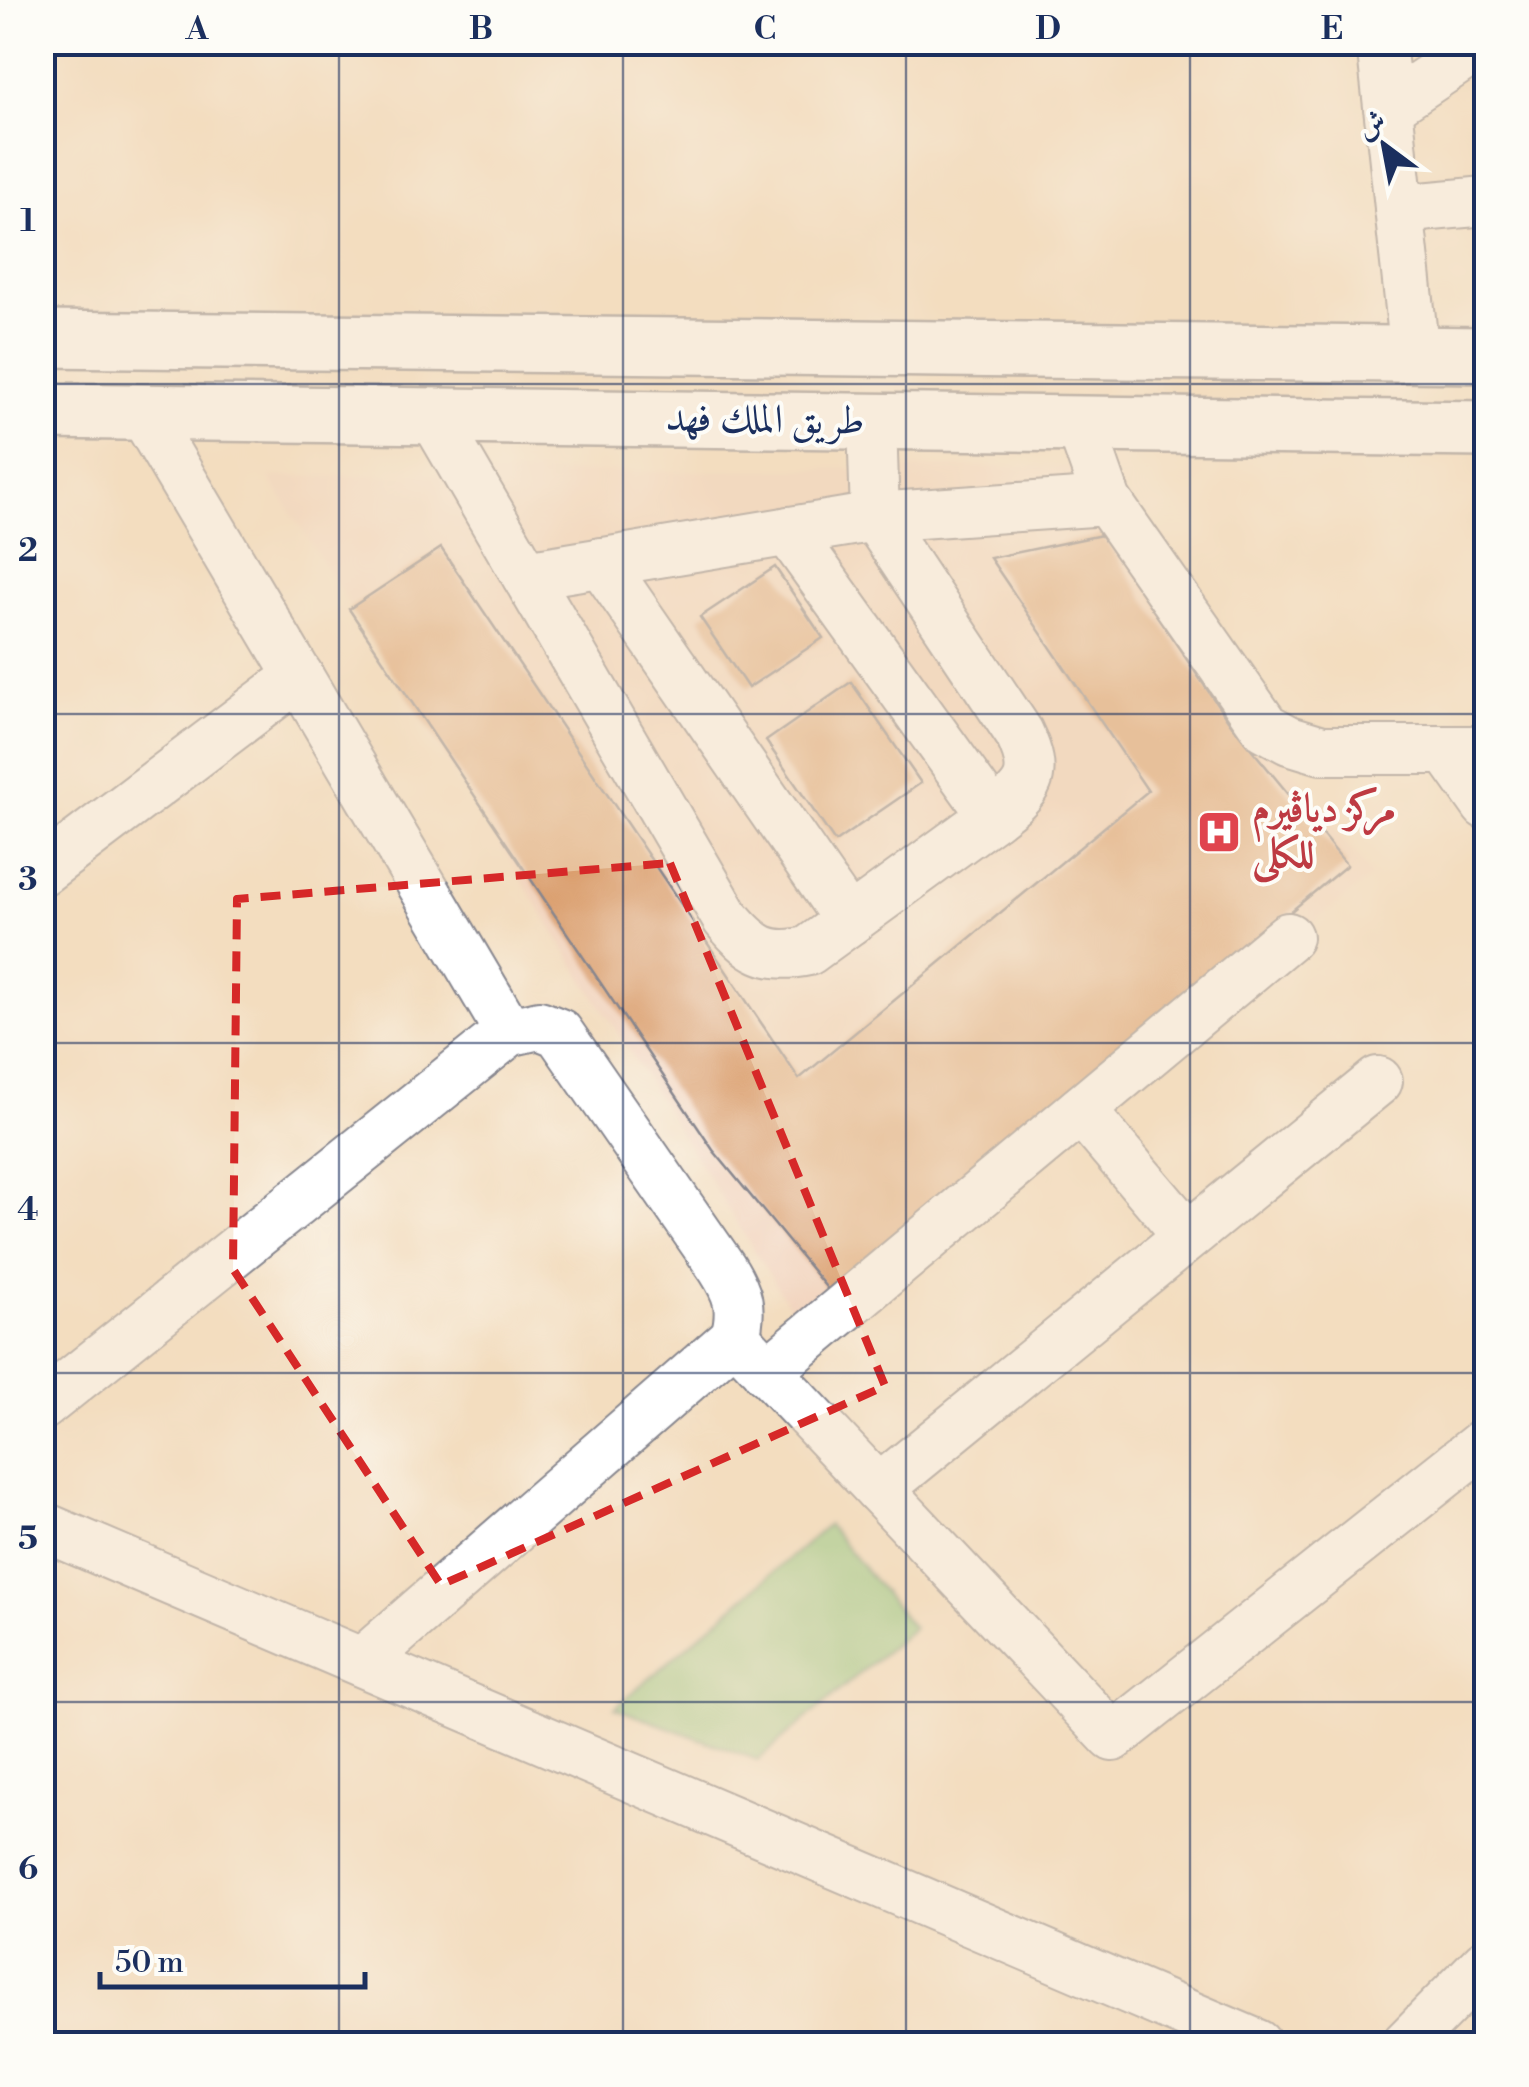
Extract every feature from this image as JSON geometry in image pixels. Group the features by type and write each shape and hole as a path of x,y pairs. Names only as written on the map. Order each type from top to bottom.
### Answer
{"highway":[{"name":"طريق الملك فهد","path":"42,339 1486,356"},
{"name":"طريق الملك فهد","path":"42,411 1486,429"}],"street":[{"path":"1381,42 1415,355"},
{"path":"1388,108 1486,42"},
{"path":"1399,209 1486,201"},
{"path":"143,412 509,1032"},
{"path":"433,416 726,918 743,938 762,951 783,956 808,950 1023,794 1030,774 1030,754 1019,733 876,517 872,422"},
{"path":"1080,424 1108,500 1266,727 1289,740 1322,750 1467,750 1486,805"},
{"path":"526,574 876,517 1108,500"},
{"path":"788,532 993,816"},
{"path":"601,562 848,922"},
{"path":"42,871 299,676"},
{"path":"767,1372 1288,938"},
{"path":"42,1406 509,1032 539,1025 559,1032 738,1294 741,1314 735,1337 362,1662"},
{"path":"879,1489 1378,1082"},
{"path":"1081,1110 1188,1236"},
{"path":"735,1337 1113,1737 1486,1441"},
{"path":"42,1526 1257,2044"},
{"path":"1406,2044 1486,1963"}],"highlighted area":[{"path":"670,863 885,1386 441,1585 233,1269 237,899"}],"shaded area":[{"path":"1075,466 1371,877 804,1330 269,477"}],"green space":[{"path":"828,1525 913,1628 758,1760 615,1708"}],"building":[{"path":"1102,535 1230,723 1347,865 830,1292 713,1150 349,609 441,548 799,1079 1148,791 990,558"},
{"path":"775,567 823,638 748,688 700,617"},
{"path":"851,682 921,783 835,842 766,741"}],"place":[{"name":"مركز دياڤيرم للكلى","path":"1219,832"}]}
